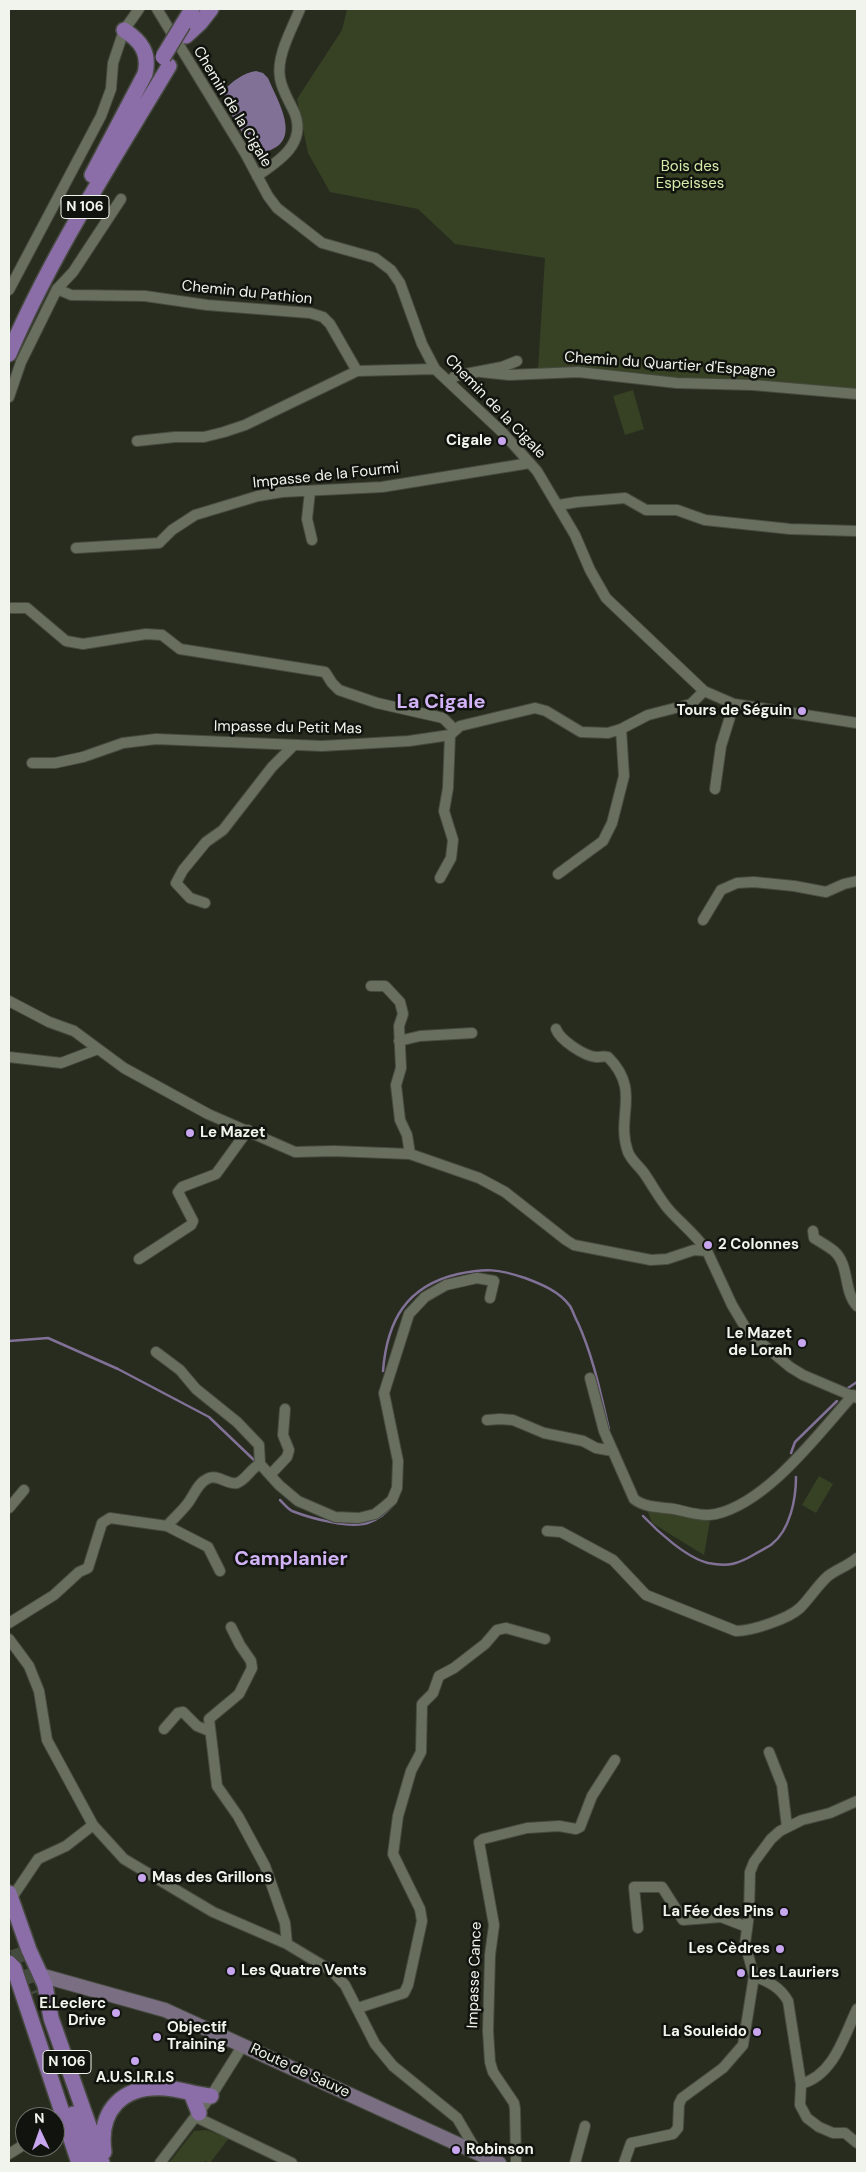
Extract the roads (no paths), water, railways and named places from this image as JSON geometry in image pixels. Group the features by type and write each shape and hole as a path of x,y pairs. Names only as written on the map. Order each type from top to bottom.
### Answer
{"main road":[{"name":"N 106","path":"185,30 192,9"},
{"name":"N 106","path":"9,332 39,270 90,180 185,30 202,9"},
{"path":"185,30 200,24 210,9"},
{"path":"90,180 146,74 147,58 144,48 136,38 124,30"},
{"name":"N 106","path":"9,354 47,275 166,61"},
{"name":"N 106","path":"10,1896 14,1958"},
{"name":"N 106","path":"9,1924 14,1958 40,1976 47,1994 51,2018 102,2163"},
{"path":"14,1958 79,2163"},
{"name":"Route de Sauve","path":"14,1958 40,1976 165,2010 243,2044 499,2163"},
{"name":"N 106","path":"33,1994 90,2163"},
{"path":"106,2163 103,2144 106,2116 126,2096 152,2088 167,2088 211,2096"},
{"path":"191,2093 198,2115"}],"street":[{"path":"10,284 102,116 111,89 113,63 124,30 139,9"},
{"name":"Chemin de la Cigale","path":"156,9 276,208 322,243 375,258 391,270 400,283 422,344 435,369 503,433 530,463 576,534 590,570 606,598 704,691 734,704 857,723"},
{"path":"257,176 282,159 289,151 298,128 280,78 280,62 300,9"},
{"path":"9,398 21,362 58,289 73,272 121,199"},
{"name":"Chemin du Pathion","path":"58,289 71,295 135,296 207,306 310,313 323,317 330,324 357,371"},
{"path":"448,382 455,376 481,372 518,361"},
{"path":"137,441 175,437 204,438 224,432 245,425 357,371 435,369"},
{"name":"Chemin du Quartier d'Espagne","path":"481,372 509,375 578,372 677,383 753,385 857,394"},
{"name":"Impasse de la Fourmi","path":"76,548 159,543 172,530 195,515 258,496 382,487 530,463"},
{"path":"310,491 307,520 312,540"},
{"path":"559,506 576,502 625,498 646,510 677,510 705,520 790,529 857,531"},
{"path":"9,608 27,608 66,640 83,644 146,634 162,635 180,650 325,672 339,690 377,703 443,718 452,732 448,788 444,811 453,840 451,858 440,878"},
{"name":"Impasse du Petit Mas","path":"32,763 55,763 137,741 156,739 322,746 390,743 452,732 460,726 535,708 546,712 581,732 608,733 621,729 648,715 690,704 704,691"},
{"path":"715,789 721,746 734,704"},
{"path":"558,874 603,841 612,823 624,776 621,729"},
{"path":"204,903 190,898 176,883 183,870 206,842 223,830 272,767 294,745"},
{"path":"703,920 720,890 737,883 754,882 794,886 826,892 844,884 857,881"},
{"path":"371,986 385,986 400,1002 403,1014 399,1026 400,1068 396,1085 400,1120 407,1135 410,1154"},
{"path":"9,1001 49,1022 74,1032 124,1068 208,1114 295,1152 334,1151 410,1154 479,1178 505,1192 574,1245 651,1260 667,1259 694,1250 707,1251"},
{"path":"556,1030 562,1040 591,1056 608,1057 614,1063 627,1090 624,1127 627,1151 669,1210 700,1240 732,1305 748,1332 790,1367 855,1396 761,1492 717,1514 699,1514 639,1503 634,1499 604,1431 590,1378"},
{"path":"399,1041 420,1036 472,1033"},
{"path":"9,1057 61,1063 98,1049"},
{"path":"139,1259 191,1225 193,1222 178,1192 182,1187 216,1174 248,1130"},
{"path":"812,1231 814,1238 835,1252 843,1263 851,1298 857,1306"},
{"path":"257,1466 270,1475 298,1501 334,1517 358,1518 375,1514 392,1500 397,1488 398,1460 384,1393 408,1314 425,1296 446,1285 477,1278 494,1281 490,1298"},
{"path":"156,1352 180,1370 196,1389 231,1418 259,1445 257,1466 242,1481 233,1484 213,1477 207,1479 200,1484 187,1504 167,1526"},
{"path":"270,1475 287,1457 289,1450 283,1435 285,1409"},
{"path":"487,1420 513,1420 544,1433 583,1441 596,1448 614,1451"},
{"path":"9,1508 24,1490"},
{"path":"9,1623 54,1595 78,1572 88,1568 102,1523 110,1518 167,1526 208,1547 220,1571"},
{"path":"547,1531 561,1532 613,1560 646,1595 736,1631 747,1631 792,1614 800,1608 813,1590 828,1576 857,1558"},
{"path":"231,1627 251,1661 252,1668 238,1694 209,1719 217,1786 238,1816 265,1866 285,1923 287,1944"},
{"path":"358,2008 404,1993 408,1985 419,1941 422,1921 420,1909 393,1854 398,1816 410,1771 421,1752 422,1704 435,1693 439,1676 454,1668 485,1644 497,1630 506,1628 545,1639"},
{"path":"11,1646 29,1666 40,1691 46,1740 93,1825 124,1858 213,1912 287,1944 332,1971 345,1985 375,2044 393,2066 457,2118 477,2152"},
{"path":"164,1729 178,1713 182,1712 197,1726 209,1731"},
{"path":"769,1752 782,1784 787,1827"},
{"name":"Impasse Cance","path":"516,2163 514,2103 493,2072 490,2062 488,2031 490,1955 494,1925 479,1842 483,1839 528,1828 559,1826 576,1829 580,1827 592,1796 615,1760"},
{"path":"624,2163 632,2143 673,2134 678,2128 679,2104 682,2098 723,2068 739,2052 744,2038 754,1976 744,1944 747,1927 750,1872 754,1862 771,1839 787,1827 802,1820 830,1813 857,1800"},
{"path":"10,1896 38,1859 66,1846 93,1825"},
{"path":"638,1928 634,1887 662,1887 682,1920 721,1917 747,1927"},
{"path":"754,1976 774,1984 783,1992 788,2001 801,2084 800,2105 806,2118 826,2130 845,2133 857,2143"},
{"path":"801,2084 814,2080 829,2066 857,2008"},
{"path":"160,2163 198,2115 243,2044"},
{"path":"198,2115 292,2163"},
{"path":"575,2163 585,2126"},
{"path":"456,2142 462,2127"}],"waterway":[{"path":"383,1371 389,1336 403,1308 412,1297 425,1287 458,1274 484,1270 507,1273 525,1278 549,1289 561,1296 570,1306 588,1350 609,1429"},
{"path":"9,1341 48,1338 118,1369 209,1417 254,1460"},
{"path":"848,1388 857,1382"},
{"path":"791,1453 795,1442 837,1401"},
{"path":"643,1516 665,1537 691,1556 708,1563 733,1564 768,1547 778,1538 791,1514 796,1477"},
{"path":"280,1500 290,1510 300,1514 320,1520 353,1525 373,1521 382,1516 392,1506"}],"tunnel":[{"path":"17,1948 33,1994"}],"place":[{"name":"Cigale","path":"502,441"},
{"name":"Tours de Séguin","path":"802,711"},
{"name":"Le Mazet","path":"190,1133"},
{"name":"2 Colonnes","path":"708,1245"},
{"name":"Le Mazet de Lorah","path":"802,1343"},
{"name":"Mas des Grillons","path":"142,1878"},
{"name":"La Fée des Pins","path":"784,1912"},
{"name":"Les Cèdres","path":"780,1949"},
{"name":"Les Quatre Vents","path":"231,1971"},
{"name":"Les Lauriers","path":"741,1973"},
{"name":"E.Leclerc Drive","path":"116,2013"},
{"name":"La Souleido","path":"757,2032"},
{"name":"Objectif Training","path":"157,2037"},
{"name":"A.U.S.I.R.I.S","path":"135,2061"},
{"name":"Robinson","path":"456,2150"}],"district":[{"name":"La Cigale","path":"441,703"},
{"name":"Camplanier","path":"291,1560"}],"park label":[{"name":"Bois des Espeisses","path":"690,176"}]}
